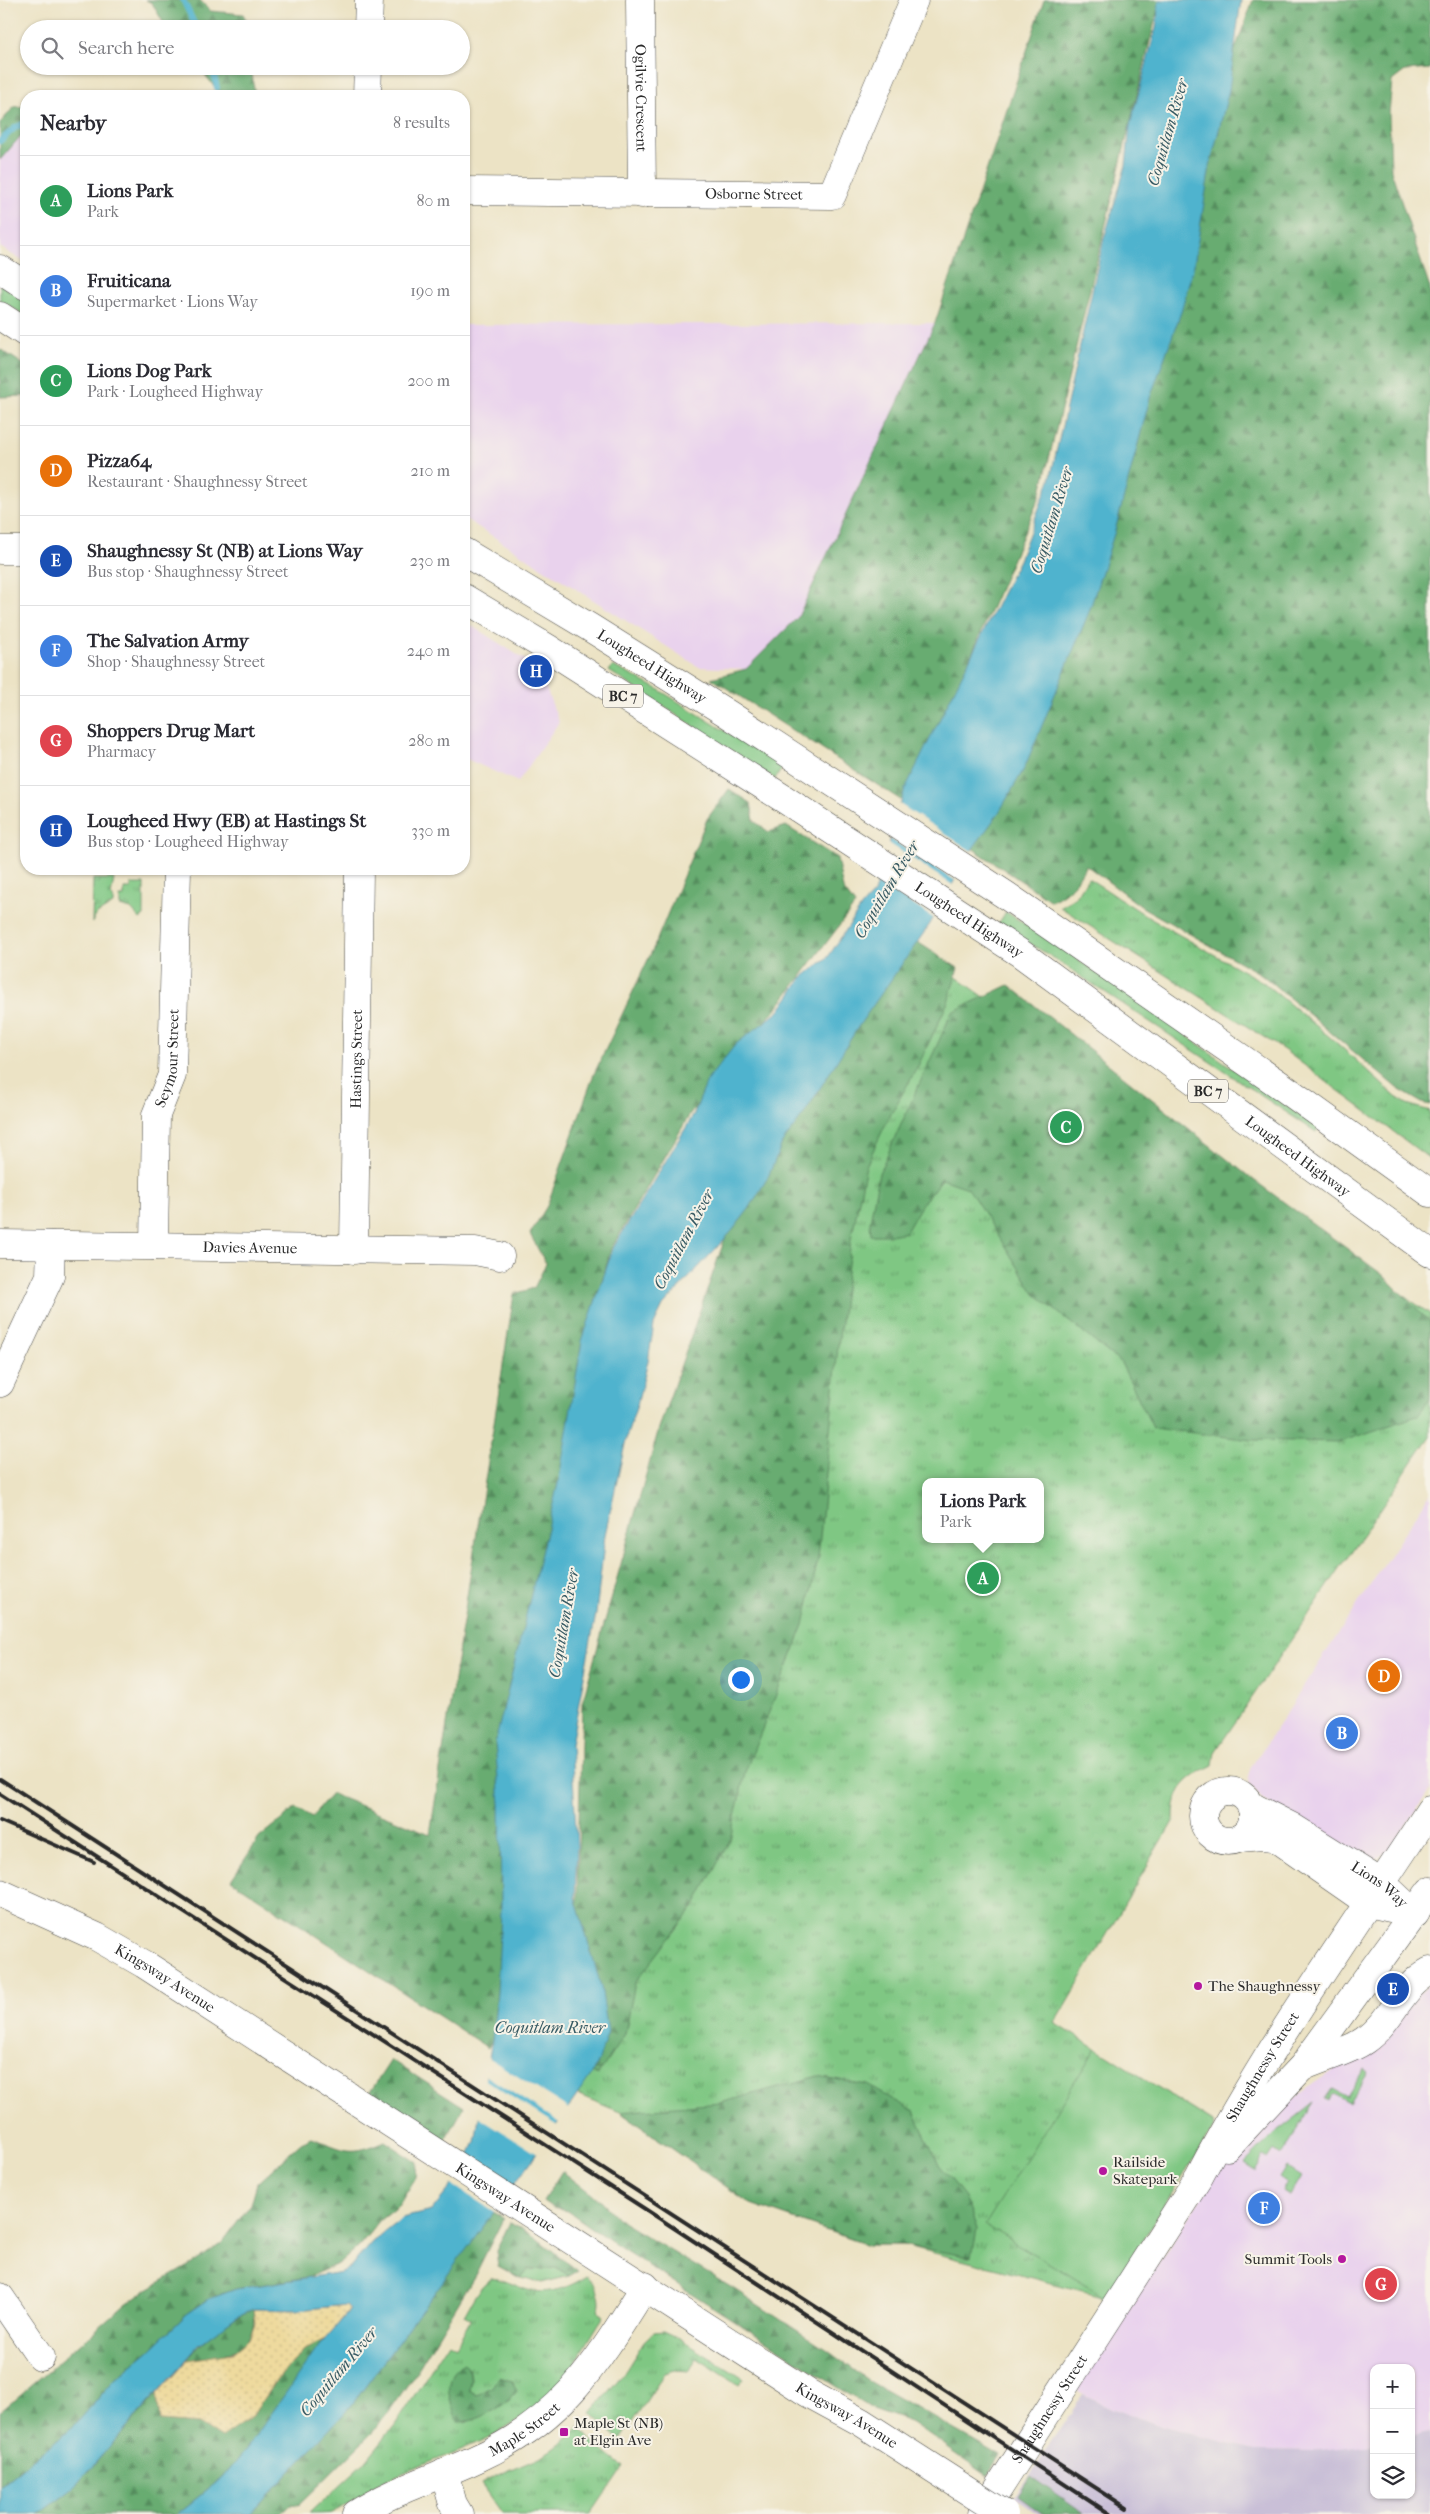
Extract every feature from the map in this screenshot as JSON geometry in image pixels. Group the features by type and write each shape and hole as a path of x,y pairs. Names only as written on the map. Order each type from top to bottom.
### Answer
{"main road":[{"path":"368,0 368,20"},
{"name":"Ogilvie Crescent","path":"640,0 642,194"},
{"name":"Osborne Street","path":"470,191 832,195 914,0"},
{"path":"368,75 368,90"},
{"path":"0,269 20,282"},
{"path":"0,316 20,329"},
{"path":"0,550 20,550"},
{"name":"Lougheed Highway","path":"470,556 598,632 1007,896 1280,1085 1430,1193"},
{"name":"Lougheed Highway","path":"470,602 549,649 782,797 1020,953 1430,1253"},
{"name":"Seymour Street","path":"154,1246 156,1115 172,1075 177,875"},
{"name":"Hastings Street","path":"354,1250 359,875"},
{"name":"Davies Avenue","path":"0,1244 475,1251 500,1256"},
{"path":"0,1383 50,1276 51,1245"},
{"path":"1228,1792 1243,1797 1251,1806 1251,1826 1240,1838 1224,1841 1210,1834 1203,1819 1203,1810 1212,1797 1228,1792"},
{"name":"Lions Way","path":"1251,1806 1292,1827 1376,1894"},
{"name":"Shaughnessy Street","path":"979,2505 1199,2177 1283,2032 1430,1810"},
{"name":"Lions Way","path":"1240,1838 1261,1836 1279,1840 1414,1914"},
{"name":"Shaughnessy Street","path":"1199,2177 1304,2066 1430,1892"},
{"name":"Kingsway Avenue","path":"0,1893 96,1936 144,1964 808,2393 861,2422 979,2505 1004,2514"},
{"path":"1304,2066 1364,2041 1376,2030 1407,1989 1430,1971"},
{"name":"Maple Street","path":"356,2514 401,2489 506,2445 533,2427 564,2401 597,2360 644,2286"},
{"path":"0,2297 41,2357"},
{"path":"444,2472 453,2504 460,2514"}],"shaded area":[{"path":"0,128 20,128 20,259 0,247"},
{"path":"935,323 798,617 746,669 699,667 470,522 470,325"},
{"path":"470,625 538,668 559,722 518,782 470,761"},
{"path":"1430,1494 1430,1789 1389,1851 1375,1859 1366,1860 1265,1801 1249,1784 1248,1776 1251,1767"},
{"path":"1430,1982 1430,2433 1415,2436 1415,2364 1370,2364 1370,2445 1355,2448 1311,2451 1255,2450 1163,2427 1114,2408 1113,2410 1076,2391 1214,2177 1233,2151 1280,2107 1362,2050"},
{"path":"1083,2395 1113,2410 1114,2408 1163,2427 1255,2450 1311,2451 1370,2444 1370,2499 1415,2499 1415,2436 1430,2433 1430,2514 1039,2514 1014,2497"}],"green space":[{"path":"146,0 200,0 210,11 243,14 246,20 162,20 152,3"},
{"path":"1044,0 1160,0 1040,496 907,804 711,678 746,669 798,617 935,323"},
{"path":"1253,0 1430,0 1430,69 1405,71 1392,81 1389,114 1391,170 1430,289 1430,1105 1422,1103 1398,1089 1261,974 1142,907 1086,865 1072,886 1051,901 966,844 1202,141"},
{"path":"205,75 252,75 254,90 217,90"},
{"path":"20,106 20,137 0,160 0,123 14,107"},
{"path":"0,284 20,297 20,312 0,300"},
{"path":"0,349 20,362 20,396 0,397"},
{"path":"613,666 656,688 783,767 775,779 609,671"},
{"path":"729,789 751,803 754,821 769,832 786,826 837,858 843,889 855,905 777,1008 728,1063 689,1116 611,1249 580,1361 501,2021 488,2048 231,1880 259,1838 296,1808 312,1817 332,1794 430,1834 514,1294 534,1288 546,1264 530,1234 547,1206 594,1074 653,949 707,819"},
{"path":"1088,878 1153,920 1263,982 1337,1043 1396,1097 1407,1104 1430,1111 1430,1159 1284,1050 1060,907 1077,896"},
{"path":"93,879 114,879 111,896 113,897 113,904 97,914 92,923"},
{"path":"131,884 144,884 144,916 140,919 131,909 120,906 120,897 124,897 124,889 131,889"},
{"path":"1006,912 1056,944 1318,1128 1316,1132 1052,957 998,924"},
{"path":"897,929 958,968 948,1002 918,1066 887,1121 866,1166 851,1240 838,1346 818,1559 804,1625 745,1772 730,1840 695,1905 635,1983 625,2034 598,2075 582,2070 573,2055 582,1703 659,1428 731,1221"},
{"path":"910,944 1430,1314 1430,1436 1215,1752 1213,1765 1183,1785 1176,1799 1174,1820 1055,2023 1213,2122 1106,2297 903,2245 868,2245 751,2204 620,2112 567,2090"},
{"path":"1009,985 1247,1175 1383,1275 1430,1322 1430,1399 1417,1416 1340,1442 1252,1440 1153,1428 1121,1363 1035,1294 968,1188 942,1179 922,1204 906,1232 890,1235 871,1235 870,1222 879,1173 952,1012"},
{"name":"Railside Skatepark","path":"1096,2048 1213,2122 1214,2128 1106,2297 985,2225"},
{"path":"391,2060 464,2107 445,2141 370,2092"},
{"path":"1364,2070 1368,2073 1349,2103 1333,2094 1328,2101 1325,2099 1332,2089 1347,2097"},
{"path":"818,2076 867,2085 914,2111 938,2163 965,2197 977,2230 972,2257 903,2245 868,2245 751,2204 620,2112 720,2103"},
{"path":"1314,2103 1281,2155 1274,2150 1268,2159 1263,2157 1255,2171 1244,2164 1273,2135"},
{"path":"312,2138 348,2150 363,2149 385,2141 417,2162 416,2177 399,2205 380,2220 359,2246 340,2263 308,2277 236,2289 209,2299 187,2314 149,2351 115,2379 76,2424 0,2486 0,2412 125,2305 222,2243 251,2204 257,2183 301,2143"},
{"path":"1287,2167 1301,2176 1289,2196 1282,2191 1287,2183 1280,2178"},
{"path":"562,2171 602,2202 619,2220 734,2289 827,2350 869,2381 1000,2456 988,2475 913,2423 872,2409 616,2245 568,2211 553,2208 543,2201"},
{"path":"493,2212 503,2219 475,2275 415,2374 372,2433 299,2505 291,2504 280,2514 251,2514 351,2406"},
{"path":"510,2222 535,2237 578,2271 569,2276 557,2267 543,2270 528,2268 520,2278 498,2266 496,2251"},
{"path":"557,2267 569,2276 542,2283 520,2278 527,2268 543,2270"},
{"path":"586,2276 593,2282 598,2291 600,2301 598,2311 604,2316 565,2378 539,2404 519,2420 497,2433 379,2483 331,2513 309,2514 364,2463 395,2425 449,2342 456,2346 471,2319 464,2315 483,2285 491,2279 499,2279 528,2290 543,2292 566,2287","holes":["469,2368 471,2379 469,2390 477,2395 492,2387 510,2400 465,2423"]},
{"path":"253,2309 254,2323 250,2335 244,2344 225,2354 187,2360 217,2330"},
{"path":"664,2331 677,2337 744,2379 739,2385 697,2358 688,2371 675,2370 665,2373 620,2440 591,2413 626,2370 644,2341 654,2332"},
{"path":"327,2338 247,2448 222,2478 177,2514 39,2514 75,2486 157,2394 160,2421 199,2424 250,2418 274,2383 305,2349"},
{"path":"464,2363 470,2376 469,2390 477,2395 492,2387 498,2377 512,2381 517,2391 491,2413 474,2420 458,2422 452,2407 449,2382 456,2368"},
{"path":"579,2427 604,2452 623,2467 591,2514 502,2514 481,2484 547,2453 562,2443"},
{"path":"1030,2476 1084,2514 1044,2514 1018,2495"}],"sand":[{"path":"346,2305 350,2309 327,2338 305,2349 274,2383 250,2418 221,2438 199,2424 160,2421 157,2394 187,2360 232,2353 249,2339 255,2323 253,2309 298,2310"}],"water":[{"name":"Coquitlam River","path":"1159,0 1241,0 1229,90 1210,166 1194,265 1180,315 1150,398 1115,531 1089,612 1024,769 998,814 971,851 930,924 860,1024 804,1114 782,1143 768,1177 749,1209 732,1231 663,1306 654,1325 648,1361 627,1435 605,1535 596,1614 571,1744 577,1846 575,1897 601,1986 608,2032 596,2068 533,2159 351,2406 251,2514 177,2514 222,2478 247,2448 319,2346 347,2314 350,2309 346,2305 298,2310 253,2309 237,2316 200,2344 75,2486 39,2514 0,2514 0,2486 76,2424 115,2379 149,2351 187,2314 209,2299 236,2289 342,2272 350,2267 372,2242 402,2218 431,2211 460,2176 475,2142 492,2040 497,1992 501,1911 500,1804 495,1743 559,1479 582,1341 613,1248 693,1116 708,1079 736,1044 779,1011 802,978 828,957 862,906 874,893 905,789 1019,560 1050,480 1103,242 1126,165 1130,125 1156,28"}],"pier":[{"path":"898,803 973,852 956,881 889,838"},
{"path":"887,842 954,886 935,919 875,880"},
{"path":"487,2057 571,2110 561,2124 485,2075"},
{"path":"484,2079 559,2127 539,2155 478,2116"},
{"path":"467,2155 516,2187 496,2213 451,2184"}],"waterway":[{"path":"183,0 193,20"},
{"path":"214,75 217,88"},
{"path":"0,141 20,125"}],"railway":[{"path":"0,1779 1127,2508"},
{"path":"0,1794 645,2209 1110,2514"},
{"path":"0,1821 94,1862"}],"place":[{"name":"Lougheed Hwy (EB) at Hastings St","path":"536,671"},
{"name":"Lions Dog Park","path":"1066,1127"},
{"name":"Lions Park","path":"983,1578"},
{"name":"Pizza64","path":"1384,1676"},
{"name":"Fruiticana","path":"1342,1733"},
{"name":"The Shaughnessy","path":"1198,1986"},
{"name":"Shaughnessy St (NB) at Lions Way","path":"1393,1989"},
{"name":"Railside Skatepark","path":"1103,2171"},
{"name":"The Salvation Army","path":"1264,2208"},
{"name":"Summit Tools","path":"1342,2259"},
{"name":"Shoppers Drug Mart","path":"1381,2284"},
{"name":"Maple St (NB) at Elgin Ave","path":"564,2432"}]}
